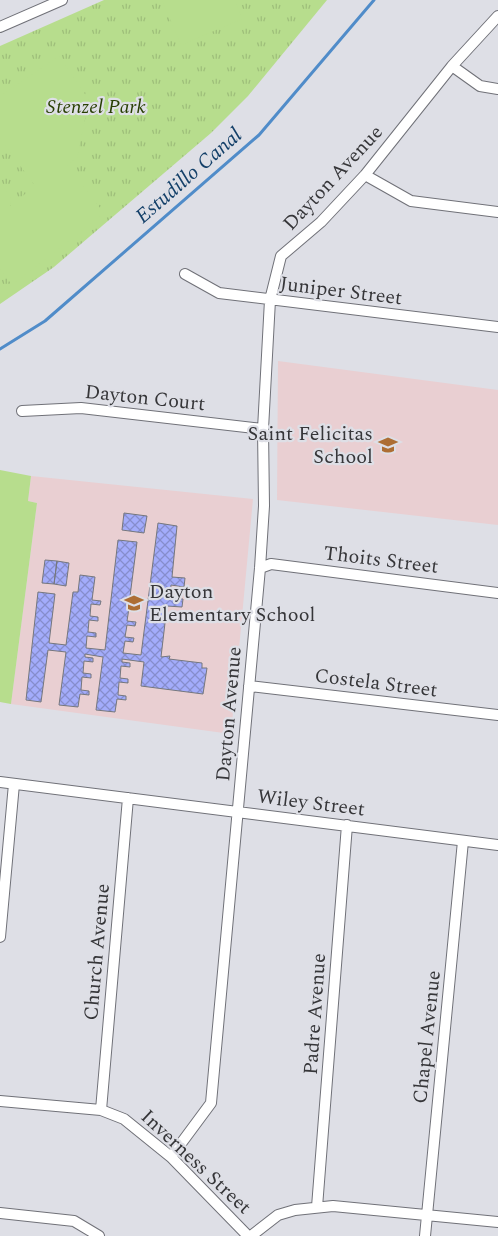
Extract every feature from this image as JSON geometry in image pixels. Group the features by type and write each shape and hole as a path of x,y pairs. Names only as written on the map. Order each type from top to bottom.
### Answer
{"street":[{"path":"0,27 62,0"},
{"name":"Dayton Avenue","path":"171,1157 211,1103 260,568 264,506 263,429 270,300 282,256 321,222 365,175 452,66 498,16"},
{"path":"452,66 480,86 498,88"},
{"path":"365,175 411,201 498,212"},
{"name":"Juniper Street","path":"185,274 219,294 498,327"},
{"name":"Dayton Court","path":"22,411 81,408 263,429"},
{"name":"Thoits Street","path":"260,568 271,564 498,593"},
{"name":"Costela Street","path":"249,686 498,714"},
{"name":"Wiley Street","path":"0,782 498,845"},
{"path":"0,937 14,784"},
{"name":"Church Avenue","path":"101,1110 128,798"},
{"name":"Padre Avenue","path":"317,1207 347,825"},
{"name":"Chapel Avenue","path":"425,1236 463,841"},
{"name":"Inverness Street","path":"0,1101 101,1110 124,1119 171,1157 250,1236 278,1216 295,1210 333,1206 426,1217 498,1222"},
{"path":"0,1213 74,1221 98,1236"}],"shaded area":[{"name":"Saint Felicitas School","path":"278,361 498,390 498,525 277,500"},
{"name":"Dayton Elementary School","path":"31,476 253,499 231,734 11,704 37,503 28,501"}],"green space":[{"name":"Stenzel Park","path":"104,0 327,0 248,96 211,133 54,267 0,304 0,46"},
{"path":"162,0 235,0 242,19 181,45"},
{"path":"59,56 89,100 77,158 67,165 104,213 12,285 0,269 0,182 11,198 10,206 35,186 0,138 0,96"},
{"path":"0,470 31,476 28,501 37,503 11,704 0,702"}],"building":[{"path":"124,513 147,516 144,533 122,530"},
{"path":"158,523 177,526 172,577 185,578 184,587 171,585 170,598 183,599 182,607 167,606 161,657 170,656 169,659 202,663 202,668 207,668 203,694 141,686 144,662 122,659 122,662 130,663 130,667 121,666 120,678 128,679 128,683 119,682 118,695 126,696 126,700 117,699 115,712 96,710 103,657 85,654 85,657 93,658 93,662 84,661 83,673 91,674 91,678 82,677 81,690 89,691 89,695 80,694 78,707 59,705 66,652 48,650 41,702 26,700 38,592 55,594 49,643 66,645 73,592 78,592 80,575 95,577 92,600 101,601 100,605 91,604 90,616 98,617 98,621 89,620 88,632 96,633 96,637 87,636 86,648 105,650 118,540 137,542 129,604 138,605 137,609 129,608 127,621 136,622 135,626 127,625 125,637 134,638 133,642 125,641 123,653 141,655"},
{"path":"45,560 57,561 54,584 42,583"},
{"path":"57,561 69,563 66,586 54,584"}],"waterway":[{"name":"Estudillo Canal","path":"0,349 45,321 259,135 374,0"}],"place":[{"name":"Saint Felicitas School","path":"388,445"},
{"name":"Dayton Elementary School","path":"134,603"}]}
